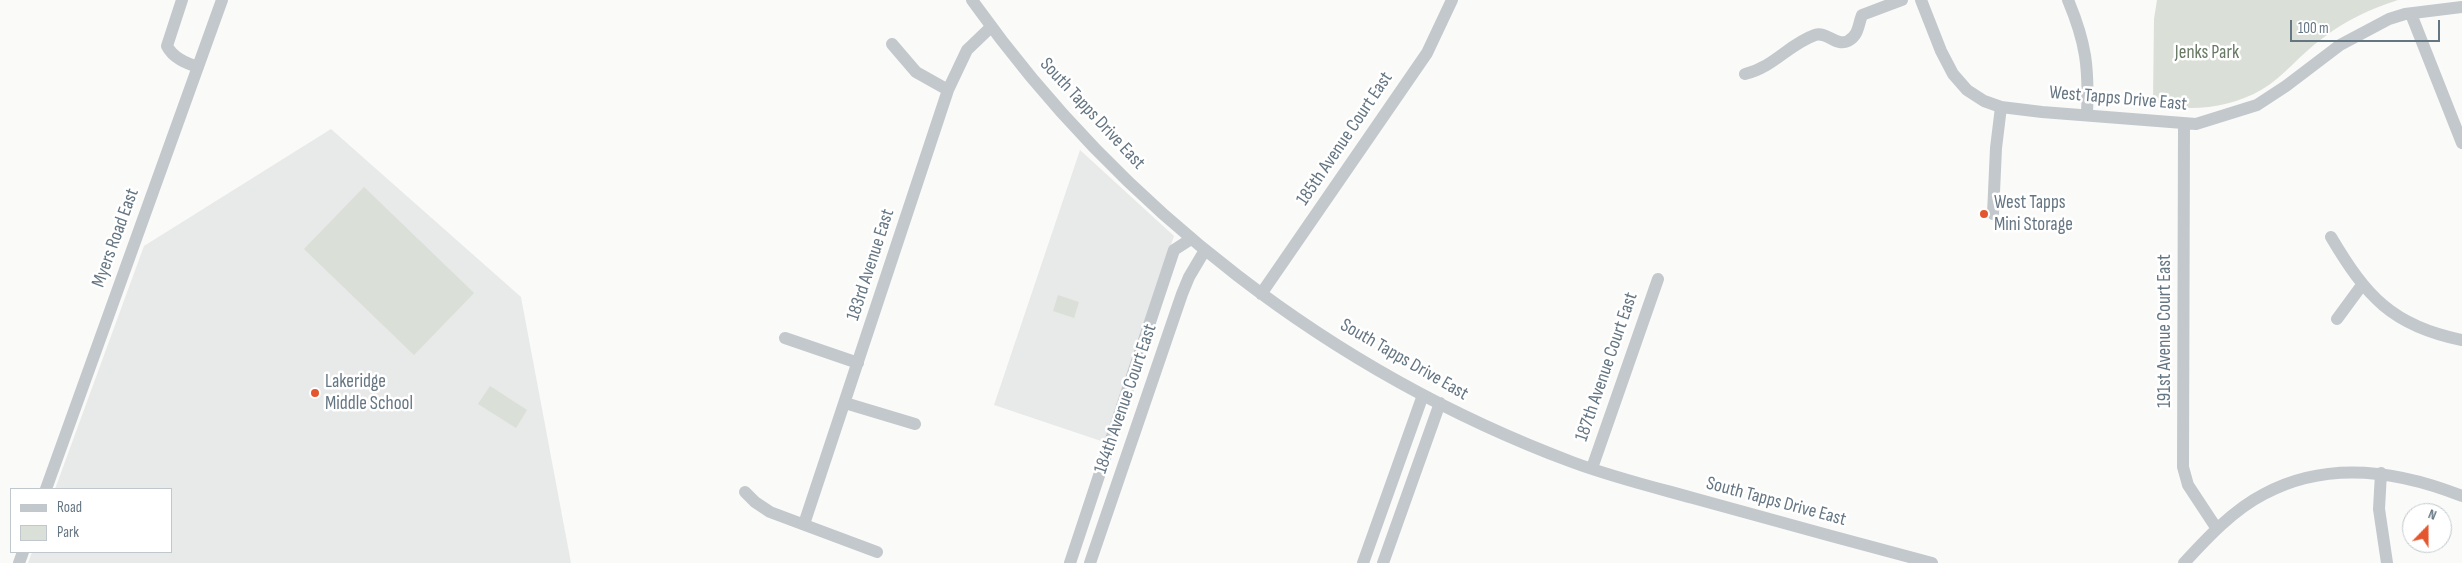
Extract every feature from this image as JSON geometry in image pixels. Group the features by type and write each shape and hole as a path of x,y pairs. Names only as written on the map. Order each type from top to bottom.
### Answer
{"street":[{"path":"182,0 168,37 167,46 170,52 186,63 198,67"},
{"name":"Myers Road East","path":"46,488 222,0"},
{"name":"South Tapps Drive East","path":"972,0 991,27 1082,135 1133,186 1205,250 1261,294 1336,344 1423,395 1519,440 1592,468 1664,491 1932,563"},
{"name":"185th Avenue Court East","path":"1261,294 1426,54 1452,0"},
{"path":"1745,74 1758,71 1799,43 1816,35 1825,35 1838,42 1848,41 1858,32 1862,15 1902,0"},
{"name":"West Tapps Drive East","path":"1921,0 1941,51 1959,83 1974,96 2001,107 2184,124 2210,121 2257,105 2286,86 2340,44 2389,19 2462,7"},
{"path":"2068,0 2081,31 2086,54 2089,76 2087,114"},
{"path":"2412,14 2462,143"},
{"name":"183rd Avenue East","path":"804,524 846,403 948,90 967,50 991,27"},
{"path":"892,44 916,72 948,90"},
{"path":"1993,214 1996,148 2001,107"},
{"name":"191st Avenue Court East","path":"2184,124 2183,466 2188,485 2217,530"},
{"path":"2331,237 2362,285 2381,305 2416,326 2462,340"},
{"path":"1070,563 1174,250 1191,238"},
{"name":"184th Avenue Court East","path":"1090,563 1188,276 1205,250"},
{"name":"187th Avenue Court East","path":"1592,468 1658,279"},
{"path":"2337,318 2362,285"},
{"path":"785,338 858,363"},
{"path":"1363,563 1423,395"},
{"path":"846,403 915,424"},
{"path":"1383,563 1440,403"},
{"path":"2184,563 2217,530 2263,494 2290,483 2353,472 2381,473 2430,484 2462,496"},
{"path":"2381,473 2379,509 2387,563"},
{"path":"745,492 755,502 770,512 877,552"}],"shaded area":[{"name":"Lakeridge Middle School","path":"331,129 521,297 571,563 28,563 32,553 172,553 172,488 55,488 144,246"},
{"path":"1080,150 1174,236 1104,442 994,405"}],"green space":[{"name":"Jenks Park","path":"2157,0 2398,0 2349,20 2315,44 2269,85 2249,96 2222,105 2180,108 2153,103 2154,19"},
{"path":"364,187 474,293 414,355 304,249"},
{"path":"1058,295 1079,302 1074,318 1053,311"},
{"path":"490,386 527,410 516,428 478,404"}],"place":[{"name":"West Tapps Mini Storage","path":"1984,214"},
{"name":"Lakeridge Middle School","path":"315,393"}]}
